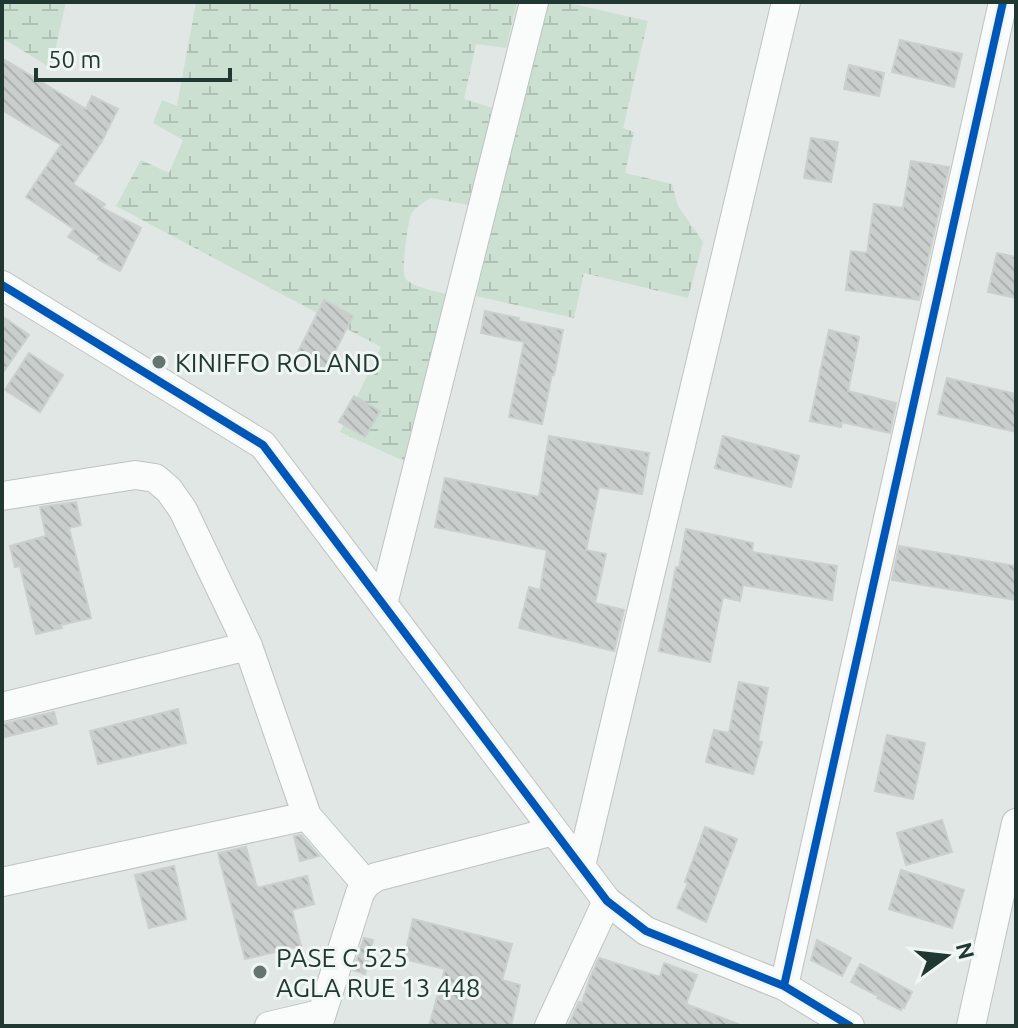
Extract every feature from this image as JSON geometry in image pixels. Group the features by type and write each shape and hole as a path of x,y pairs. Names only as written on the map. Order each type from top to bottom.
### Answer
{"street":[{"path":"383,604 534,2"},
{"path":"581,866 786,2"},
{"path":"784,986 1003,2"},
{"path":"2,285 263,445 607,901 646,931 784,986 850,1026"},
{"path":"2,496 135,475 155,478 169,490 183,510 248,646 307,816 366,884"},
{"path":"2,707 248,646"},
{"path":"2,882 307,816"},
{"path":"971,1026 1016,823"},
{"path":"269,1026 319,1020 360,893 376,877 554,831"},
{"path":"549,1026 607,901"}],"green space":[{"path":"2,2 66,2 51,68 2,38"},
{"path":"196,2 517,2 506,48 476,44 464,99 493,108 468,205 431,198 411,214 404,257 405,278 418,286 447,294 404,461 340,432 381,347 116,206 141,160 169,173 183,140 153,123 162,100 177,106"},
{"path":"547,2 564,2 648,21 623,128 634,132 625,173 672,184 678,206 703,242 688,298 584,273 574,318 476,296"}],"building":[{"path":"900,40 962,54 954,87 892,72"},
{"path":"2,58 86,109 92,96 118,109 102,141 73,184 105,204 102,208 141,228 120,271 68,237 74,229 26,197 61,145 2,110"},
{"path":"849,65 884,73 879,96 844,89"},
{"path":"811,138 838,142 831,182 804,178"},
{"path":"911,161 949,167 919,300 846,290 851,251 867,253 874,204 903,208"},
{"path":"997,253 1016,257 1016,298 988,292"},
{"path":"324,300 353,316 326,369 297,354"},
{"path":"485,311 563,330 542,424 509,417 524,342 481,333"},
{"path":"2,316 29,335 2,374"},
{"path":"829,330 859,337 848,391 896,403 890,433 842,422 841,427 810,421"},
{"path":"29,353 63,375 40,412 5,390"},
{"path":"947,378 1016,394 1016,432 938,414"},
{"path":"354,396 380,411 365,437 339,422"},
{"path":"549,436 649,453 642,494 599,487 586,550 606,554 595,603 624,610 614,651 519,628 529,587 540,590 547,550 435,527 445,478 539,497"},
{"path":"723,436 799,456 791,487 715,468"},
{"path":"76,502 81,525 69,528 91,618 36,634 20,566 15,567 10,546 46,536 40,507"},
{"path":"686,529 753,543 752,552 837,566 832,600 743,585 740,601 723,597 710,662 659,651"},
{"path":"899,546 1016,566 1016,600 892,580"},
{"path":"739,682 768,688 758,741 762,742 753,774 706,762 714,730 729,733"},
{"path":"178,709 186,743 98,764 90,731"},
{"path":"54,712 57,724 5,737 2,724"},
{"path":"887,735 925,743 913,799 875,791"},
{"path":"942,820 952,852 906,865 897,833"},
{"path":"705,827 737,839 706,922 677,908"},
{"path":"301,835 319,856 300,861 294,836"},
{"path":"246,847 257,888 307,876 314,904 292,910 301,946 245,959 218,853"},
{"path":"174,866 186,919 149,928 135,875"},
{"path":"901,870 964,890 952,928 889,909"},
{"path":"413,919 512,944 502,980 520,985 511,1026 429,1026 445,969 404,959"},
{"path":"364,938 373,940 365,974 353,970"},
{"path":"817,940 851,958 842,976 811,960"},
{"path":"599,958 660,977 664,963 697,975 686,1004 738,1024 568,1026 579,1002 582,1003"},
{"path":"860,964 912,992 904,1008 901,1010 851,982"}],"cycle path":[{"path":"784,986 1003,2"},
{"path":"2,285 263,445 607,901 646,931 784,986 850,1026"}],"place":[{"name":"KINIFFO ROLAND","path":"159,362"},
{"name":"PASE C 525 AGLA RUE 13 448","path":"260,972"}]}
